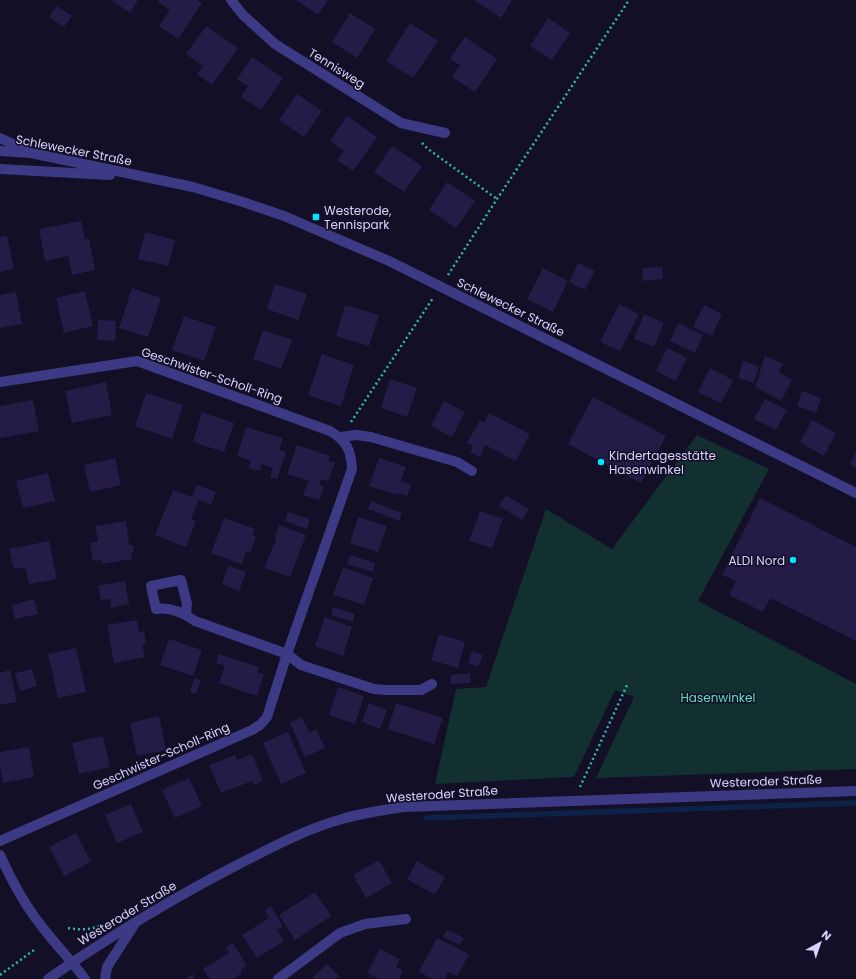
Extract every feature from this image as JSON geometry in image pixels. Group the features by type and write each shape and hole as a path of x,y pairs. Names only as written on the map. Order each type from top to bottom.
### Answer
{"street":[{"name":"Tennisweg","path":"231,0 243,15 275,44 401,123 445,133"},
{"path":"0,138 31,153"},
{"name":"Schlewecker Straße","path":"0,150 31,153 193,187 284,216 389,261 856,493"},
{"name":"Schlewecker Straße","path":"0,169 143,177"},
{"name":"Geschwister-Scholl-Ring","path":"0,382 137,361 330,432 340,437 346,444 352,456 352,469 287,654 267,717 260,726 0,841"},
{"name":"Geschwister-Scholl-Ring","path":"340,437 356,435 371,437 456,462 472,471"},
{"path":"186,614 195,621 287,654 301,665 374,689 421,690 432,684"},
{"name":"Westeroder Straße","path":"48,979 60,976 72,962 202,884 271,848 315,828 342,819 404,807 856,791"},
{"path":"0,855 10,877 40,925 85,979"},
{"path":"278,979 340,933 364,924 406,920"},
{"path":"105,979 107,967 135,923"}],"path":[{"path":"340,437 629,0"},
{"path":"401,123 428,149 497,199"},
{"path":"579,789 628,683"},
{"path":"0,974 34,950"}],"green space":[{"name":"Hasenwinkel","path":"697,435 769,469 698,601 856,684 856,769 596,778 634,697 615,690 574,777 435,784 456,689 486,687 546,509 612,549"}],"building":[{"path":"111,0 138,0 130,13"},
{"path":"159,0 197,0 202,3 178,39 159,26 170,10 158,2"},
{"path":"296,0 328,0 318,15"},
{"path":"474,0 512,0 501,18"},
{"path":"57,6 72,16 64,27 49,17"},
{"path":"350,13 375,29 357,58 332,42"},
{"path":"548,18 570,33 552,60 530,46"},
{"path":"410,23 438,41 413,78 386,61"},
{"path":"206,26 238,48 212,85 197,74 203,66 186,54"},
{"path":"465,37 497,59 475,92 452,77 460,65 450,59"},
{"path":"252,57 283,78 261,110 241,97 248,86 237,79"},
{"path":"297,94 322,111 304,137 279,120"},
{"path":"347,116 377,137 353,171 337,160 344,151 330,141"},
{"path":"392,146 422,166 404,192 374,172"},
{"path":"447,182 475,201 456,228 429,210"},
{"path":"81,221 85,239 89,239 95,270 72,275 68,256 45,261 39,229"},
{"path":"145,232 175,240 168,266 138,259"},
{"path":"7,236 14,269 0,272 0,237"},
{"path":"578,263 595,271 585,290 569,282"},
{"path":"662,267 663,279 643,281 642,268"},
{"path":"543,268 568,281 553,312 527,299"},
{"path":"275,284 307,294 298,320 267,309"},
{"path":"132,288 161,298 148,337 119,328"},
{"path":"85,291 93,326 64,333 56,298"},
{"path":"16,292 22,324 0,328 0,295"},
{"path":"619,304 639,314 620,351 600,342"},
{"path":"345,305 379,315 369,346 336,336"},
{"path":"704,305 722,314 712,336 693,327"},
{"path":"644,314 664,323 654,347 634,339"},
{"path":"184,316 216,327 204,361 172,350"},
{"path":"98,320 116,321 115,341 97,340"},
{"path":"678,323 703,335 695,353 670,341"},
{"path":"263,330 292,340 281,369 253,359"},
{"path":"667,348 687,358 676,381 656,371"},
{"path":"322,354 354,365 341,406 308,395"},
{"path":"765,356 783,364 779,372 792,380 781,401 755,387"},
{"path":"743,361 759,366 754,383 738,378"},
{"path":"710,368 733,380 721,403 698,392"},
{"path":"390,379 417,388 407,417 381,408"},
{"path":"106,382 112,415 72,423 65,391"},
{"path":"802,391 821,398 816,413 797,406"},
{"path":"146,393 183,405 172,439 135,426"},
{"path":"593,397 666,436 641,483 568,444"},
{"path":"765,399 787,410 776,430 754,419"},
{"path":"33,400 39,431 0,438 0,406"},
{"path":"444,401 465,412 452,437 431,426"},
{"path":"202,412 234,423 224,452 193,442"},
{"path":"489,413 530,434 516,461 485,445 480,457 470,452 473,446 467,443 480,420 484,423"},
{"path":"812,420 836,433 824,456 800,442"},
{"path":"246,427 283,438 279,450 286,452 277,479 270,477 273,468 262,464 260,471 248,468 251,461 237,456"},
{"path":"297,445 330,456 328,460 335,463 328,481 321,479 320,485 324,487 319,500 303,495 309,481 287,474"},
{"path":"856,452 856,468 850,464"},
{"path":"115,458 121,485 90,492 84,465"},
{"path":"379,458 406,467 401,481 411,485 407,496 397,493 397,495 369,486"},
{"path":"48,473 55,501 23,508 16,481"},
{"path":"197,485 216,492 211,505 199,500 191,519 196,521 186,547 155,535 173,490 192,497"},
{"path":"506,495 529,509 522,520 499,506"},
{"name":"ALDI Nord","path":"760,498 856,547 856,641 770,598 763,612 729,595 736,581 722,575"},
{"path":"371,501 402,513 399,521 368,509"},
{"path":"480,511 503,519 492,548 469,541"},
{"path":"288,512 310,519 307,529 285,521"},
{"path":"358,517 387,526 378,552 350,543"},
{"path":"224,518 255,529 252,535 256,537 250,553 246,552 242,564 211,553"},
{"path":"126,521 129,545 133,545 134,552 131,552 132,559 102,564 102,560 93,561 90,543 98,541 95,526"},
{"path":"279,525 306,535 290,577 264,568 276,540 275,537"},
{"path":"49,541 57,579 29,584 25,567 14,569 9,549"},
{"path":"350,555 375,563 373,572 347,564"},
{"path":"228,566 246,572 239,591 222,584"},
{"path":"343,567 373,578 364,605 333,595"},
{"path":"125,581 129,604 111,608 110,599 101,600 98,586"},
{"path":"34,599 38,614 15,619 12,605"},
{"path":"333,607 355,614 353,622 331,615"},
{"path":"325,617 352,627 343,656 315,646"},
{"path":"137,620 139,632 144,631 146,644 142,645 145,657 114,663 107,625"},
{"path":"439,634 465,642 458,668 431,660"},
{"path":"169,639 202,650 193,676 160,665"},
{"path":"76,648 86,692 58,698 48,654"},
{"path":"472,651 483,655 478,667 468,663"},
{"path":"219,654 259,667 257,672 264,674 257,696 219,683 225,666 216,663"},
{"path":"32,669 37,686 20,691 15,673"},
{"path":"10,670 17,702 0,705 0,673"},
{"path":"470,673 471,683 451,684 450,675"},
{"path":"194,678 201,680 196,694 190,692"},
{"path":"338,687 364,696 355,724 329,715"},
{"path":"369,703 387,710 380,729 362,722"},
{"path":"396,703 443,718 434,744 388,729"},
{"path":"159,716 166,750 137,756 130,723"},
{"path":"302,717 309,732 316,729 325,748 305,757 290,723"},
{"path":"288,732 306,773 281,784 263,743"},
{"path":"103,736 110,767 79,774 72,743"},
{"path":"29,747 34,777 3,783 0,766 0,752"},
{"path":"252,754 263,781 254,785 252,781 221,793 209,765 235,755 237,760"},
{"path":"189,778 202,806 175,818 162,790"},
{"path":"131,804 143,832 117,843 105,815"},
{"path":"76,833 91,862 64,876 49,847"},
{"path":"379,860 392,883 366,898 353,875"},
{"path":"417,861 445,877 435,895 407,879"},
{"path":"315,892 331,916 295,940 279,915"},
{"path":"271,906 283,926 277,930 284,941 257,958 242,935 269,918 265,910"},
{"path":"447,930 464,938 460,945 443,937"},
{"path":"437,938 469,954 457,976 448,972 445,979 433,979 419,972"},
{"path":"233,943 247,966 241,970 242,973 233,979 210,979 203,969 229,953 226,947"},
{"path":"380,949 400,959 396,967 403,971 399,979 379,979 367,973"},
{"path":"327,964 339,976 335,979 315,979 313,977"},
{"path":"193,974 195,979 185,979"}],"waterway":[{"path":"426,818 856,803"}],"place":[{"name":"Westerode, Tennispark","path":"316,217"},
{"name":"Kindertagesstätte Hasenwinkel","path":"601,462"},
{"name":"ALDI Nord","path":"793,560"}]}
